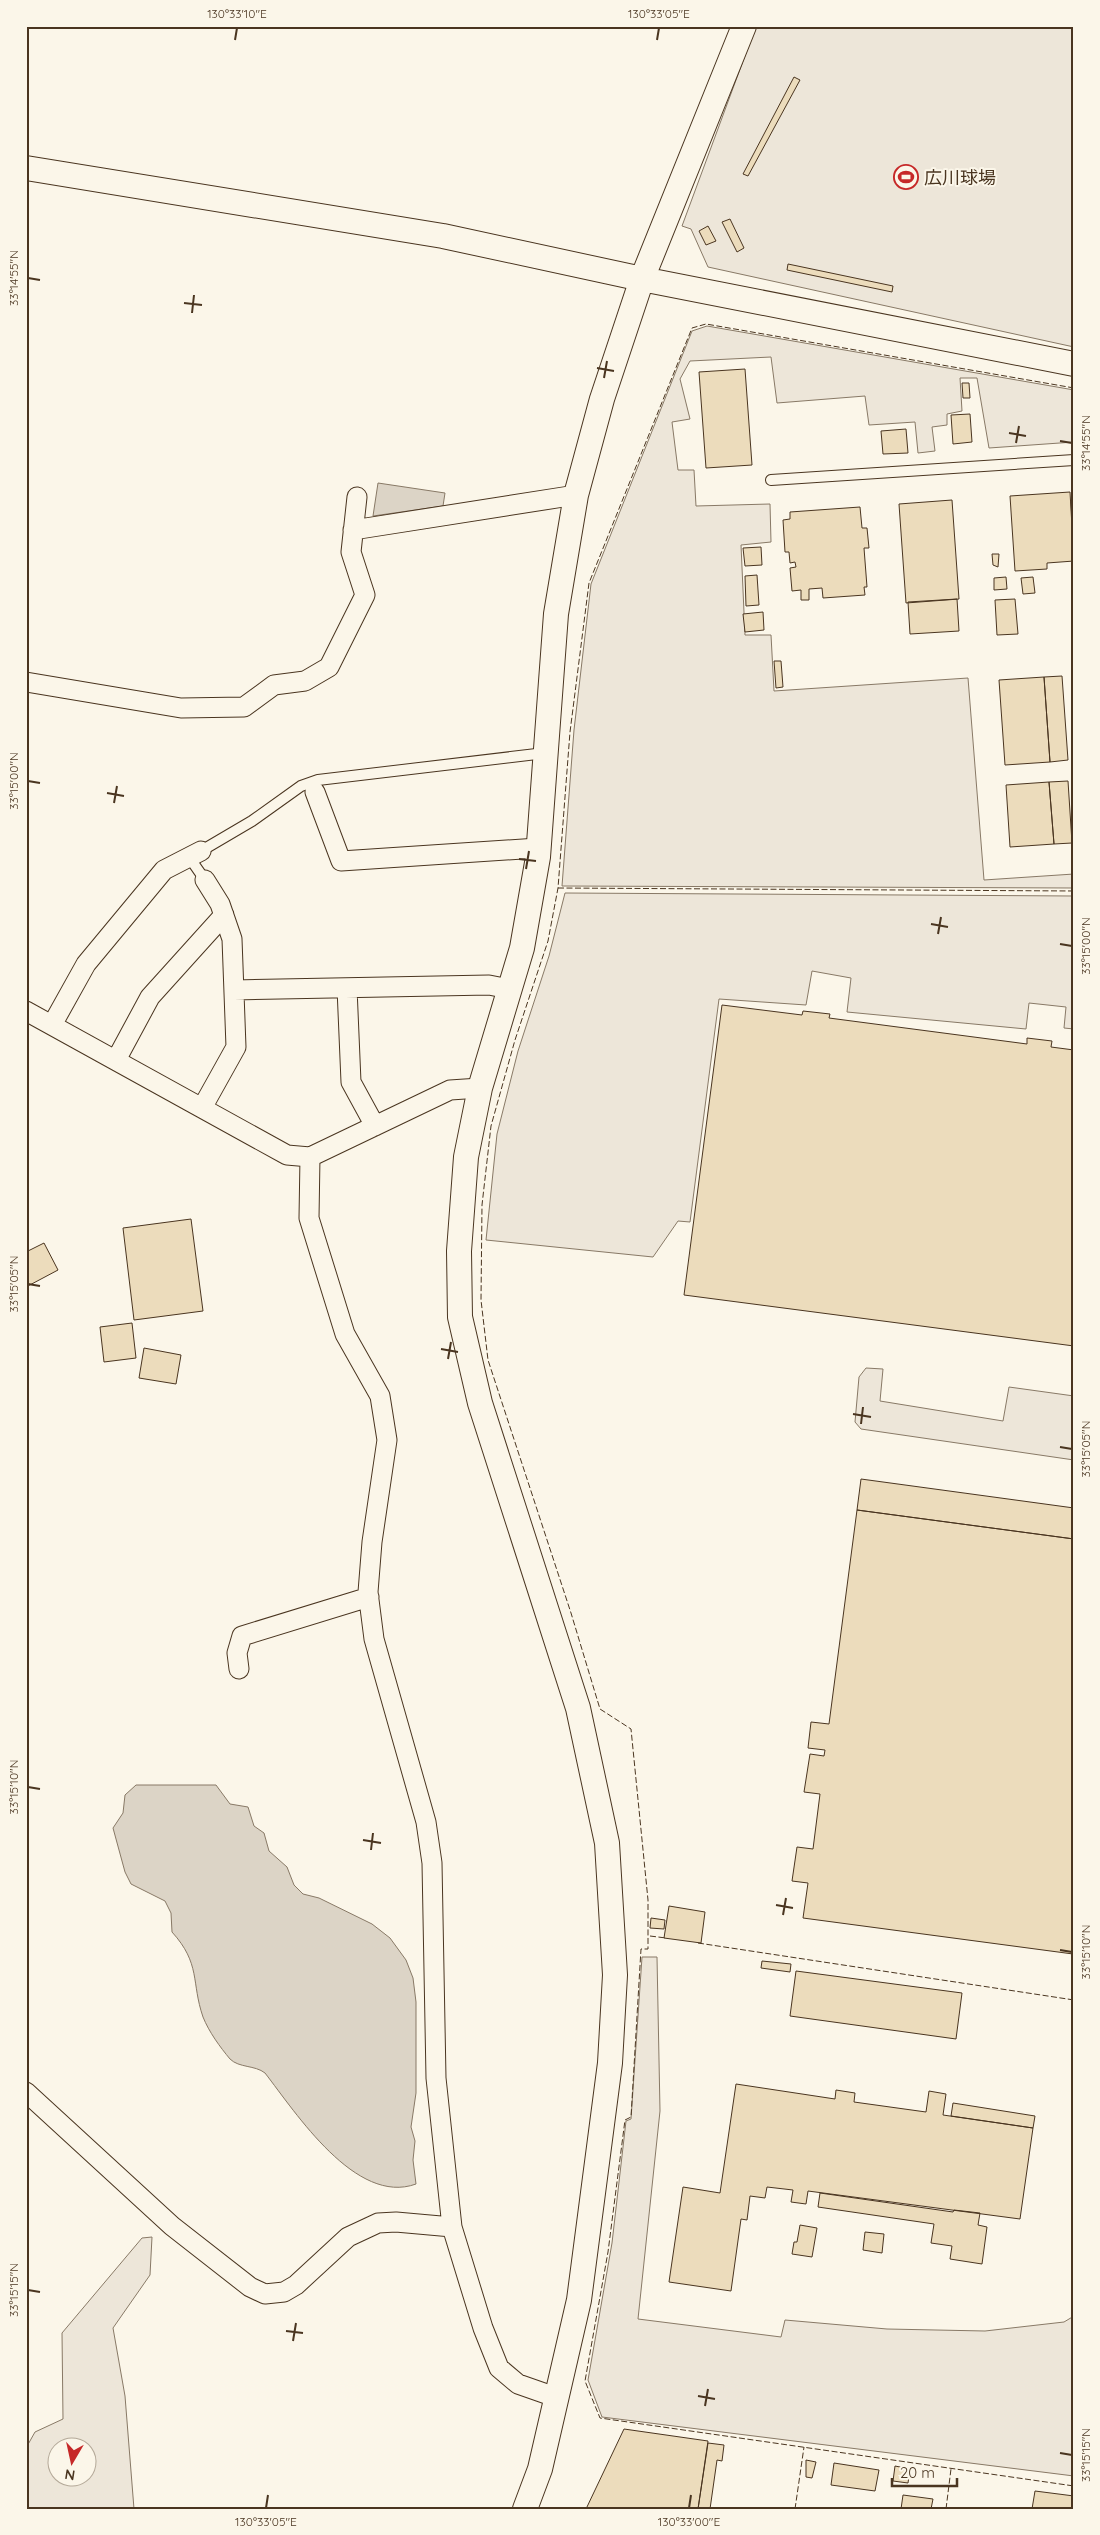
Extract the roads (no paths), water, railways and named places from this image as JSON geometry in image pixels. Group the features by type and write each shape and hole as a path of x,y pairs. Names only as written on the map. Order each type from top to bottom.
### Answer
{"street":[{"path":"525,2509 540,2469 558,2398 579,2300 610,2063 615,1975 608,1852 578,1708 480,1403 460,1318 459,1251 466,1157 480,1088 522,948 538,848 556,614 576,495 602,399 642,279 744,26"},
{"path":"26,168 443,236 642,279 1074,364"},
{"path":"353,530 576,495"},
{"path":"26,682 182,708 244,707 274,685 305,681 329,667 365,595 351,552 357,497"},
{"path":"315,792 341,861 538,848"},
{"path":"52,1025 86,964 164,870 195,854"},
{"path":"202,1108 236,1047 232,940 220,904 205,880"},
{"path":"116,1060 150,997 224,915"},
{"path":"234,990 489,984 509,989"},
{"path":"347,988 351,1082 376,1126"},
{"path":"26,1011 287,1154 310,1157 450,1090 480,1088"},
{"path":"310,1157 309,1218 346,1334 380,1396 386,1440 372,1542 369,1597 374,1639 426,1822 431,1855 436,2078 452,2226 483,2328 499,2368 518,2384 558,2398"},
{"path":"239,1668 237,1653 242,1636 369,1597"},
{"path":"26,2092 172,2226 250,2287 265,2294 284,2292 296,2284 348,2237 378,2223 396,2222 452,2226"}],"lane":[{"path":"771,480 1074,460"},
{"path":"205,880 195,854 252,821 301,786 318,780 546,753"}],"place":[{"name":"広川球場","path":"906,177"}]}
